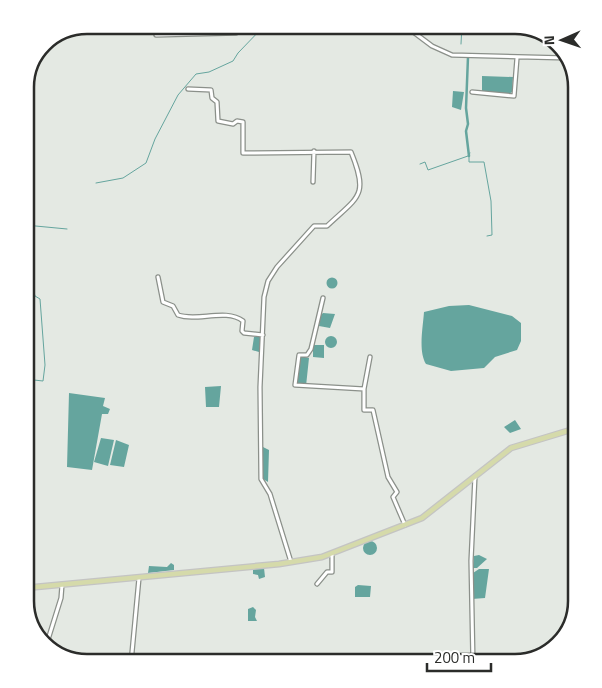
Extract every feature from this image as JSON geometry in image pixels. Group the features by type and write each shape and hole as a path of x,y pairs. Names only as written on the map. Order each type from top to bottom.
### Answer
{"main road":[{"path":"34,587 291,562 332,554 422,518 511,448 568,431"}],"street":[{"path":"416,34 447,54 537,58"},
{"path":"472,92 514,96 516,58"},
{"path":"188,89 211,90 212,98 217,102 218,121 232,124 237,121 243,122 243,153 351,152 362,177 358,197 327,226 314,226 277,267 268,281 264,297 260,387 261,479 270,494 291,562"},
{"path":"313,182 314,151"},
{"path":"158,277 163,302 173,306 178,315 239,318 243,321 242,331 244,333 263,335"},
{"path":"322,298 311,349 307,355 299,355 295,385 364,389"},
{"path":"370,357 363,406 364,410 373,410 388,477 397,492 393,496 405,525"},
{"path":"473,654 471,561 475,476"},
{"path":"317,584 327,572 332,572 332,554"},
{"path":"132,654 139,578"},
{"path":"49,637 61,598 62,585"}],"water":[{"path":"482,76 513,77 512,92 509,94 482,92"},
{"path":"453,91 464,92 461,110 452,107"},
{"path":"330,278 334,278 337,283 336,287 330,288 327,285 327,281"},
{"path":"469,305 512,316 521,323 521,341 517,350 495,357 484,368 451,371 426,364 422,352 424,312 449,306"},
{"path":"323,313 335,314 330,328 319,326 320,316"},
{"path":"331,336 337,342 331,348 325,342"},
{"path":"254,337 261,337 259,352 252,350"},
{"path":"313,345 324,345 324,358 313,357"},
{"path":"300,356 309,358 306,386 296,384"},
{"path":"221,386 219,407 206,407 205,387"},
{"path":"69,393 105,398 103,406 110,409 108,414 102,414 92,470 67,467"},
{"path":"515,420 521,429 510,433 504,427"},
{"path":"101,438 114,440 108,466 94,462"},
{"path":"116,440 129,445 124,467 110,465"},
{"path":"263,447 269,450 268,482 263,479"},
{"path":"370,541 375,543 377,548 375,553 370,555 365,553 363,548 365,543"},
{"path":"479,555 487,559 477,568 473,568 474,556"},
{"path":"171,563 174,565 174,570 148,573 149,566 167,567"},
{"path":"264,568 265,577 259,579 258,575 253,574 253,570"},
{"path":"479,569 489,569 485,598 472,599 473,573"},
{"path":"358,585 371,586 370,597 355,597 355,587"},
{"path":"253,607 256,610 255,617 257,621 248,621 248,609"}],"waterway":[{"path":"96,183 123,178 146,163 155,139 178,95 196,74 209,72 233,61 256,34"},
{"path":"461,44 462,34"},
{"path":"468,57 466,108 468,124 466,131 469,156"},
{"path":"420,164 425,162 428,170 468,156 470,153"},
{"path":"469,156 469,162 484,162 491,201 492,235 487,236"},
{"path":"34,226 67,229"},
{"path":"34,292 35,296 40,299 45,365 43,381 34,380"}]}
